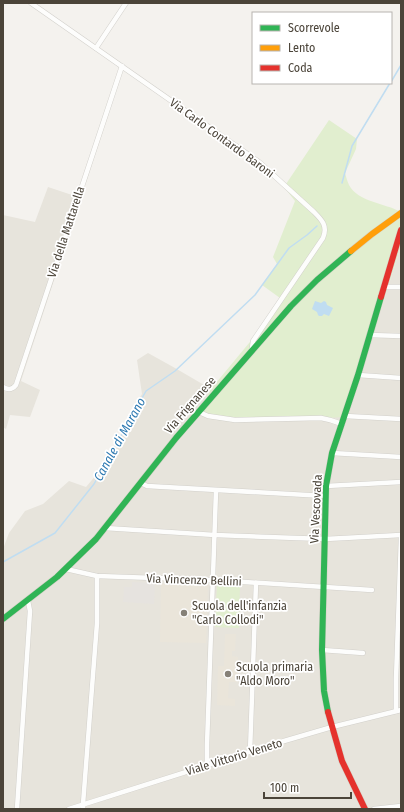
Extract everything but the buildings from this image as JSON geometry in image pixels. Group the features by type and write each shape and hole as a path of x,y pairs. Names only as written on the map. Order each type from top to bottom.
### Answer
{"street":[{"name":"Via Carlo Contardo Baroni","path":"31,3 259,162 314,212 324,225 325,232 323,238 254,341 252,351"},
{"path":"96,48 126,3"},
{"name":"Via della Mattarella","path":"3,387 12,389 16,385 122,66"},
{"name":"Via Frignanese","path":"3,619 66,570 96,539 176,438 291,306 362,241 401,212"},
{"name":"Via Vescovada","path":"365,809 342,761 328,714 324,691 322,650 325,496 332,453 358,375 401,230"},
{"path":"385,287 401,287"},
{"path":"369,335 401,336"},
{"path":"358,375 401,378"},
{"path":"199,412 208,416 230,420 321,418 342,424"},
{"path":"345,416 401,419"},
{"path":"332,453 401,457"},
{"path":"326,486 401,482"},
{"path":"141,483 147,486 216,491 325,496"},
{"path":"207,765 216,491"},
{"path":"105,528 214,535 325,539 401,535"},
{"path":"398,711 396,678 401,538"},
{"name":"Via Vincenzo Bellini","path":"66,570 97,576 213,580 372,590"},
{"path":"83,807 96,623 97,576"},
{"path":"250,752 256,583"},
{"path":"18,809 30,611 28,601"},
{"path":"322,650 363,653"},
{"name":"Viale Vittorio Veneto","path":"69,809 83,807 207,765 332,727 398,711"},
{"path":"374,809 401,806"}],"shaded area":[{"path":"48,187 81,198 21,381 40,390 30,417 10,415 6,429 3,427 3,215 35,222"},
{"path":"401,246 401,809 3,809 3,549 9,533 25,511 43,504 69,481 86,487 108,461 134,407 142,394 137,360 148,353 211,389 199,413 347,417"},
{"path":"132,582 155,583 154,604 123,602 124,587 132,587"},
{"name":"Scuola dell'infanzia \"Carlo Collodi\"","path":"161,584 208,585 206,643 160,642"},
{"name":"Scuola primaria \"Aldo Moro\"","path":"225,634 236,634 235,651 232,651 232,656 238,657 237,682 229,682 228,698 235,699 235,706 217,705 218,666 224,666"}],"green space":[{"path":"329,120 357,139 356,149 345,173 349,185 353,191 365,199 401,212 401,246 347,417 232,422 211,419 198,413 211,389 254,337 280,298 262,285 277,264 273,257 295,201 284,187"},
{"path":"217,584 240,585 239,628 215,627"}],"water":[{"path":"315,301 321,303 324,301 327,305 333,308 329,316 324,314 319,316 317,312 312,309"}],"waterway":[{"name":"Canale di Marano","path":"392,80 401,65"},
{"name":"Canale di Marano","path":"342,183 352,146 389,84"},
{"name":"Canale di Marano","path":"3,562 55,533 94,484 146,391 175,371 255,295 289,248 317,226"}],"traffic: fast":[{"path":"3,619 57,577 96,539 176,438 291,306 317,280 351,251"},
{"path":"328,712 324,691 322,650 326,486 332,453 358,375 381,297"}],"traffic: slow":[{"path":"351,251 401,213"}],"traffic: jam":[{"path":"381,297 401,230"},
{"path":"328,712 342,761 365,809"}],"place":[{"name":"Scuola dell'infanzia \"Carlo Collodi\"","path":"184,613"},
{"name":"Scuola primaria \"Aldo Moro\"","path":"228,674"}]}
